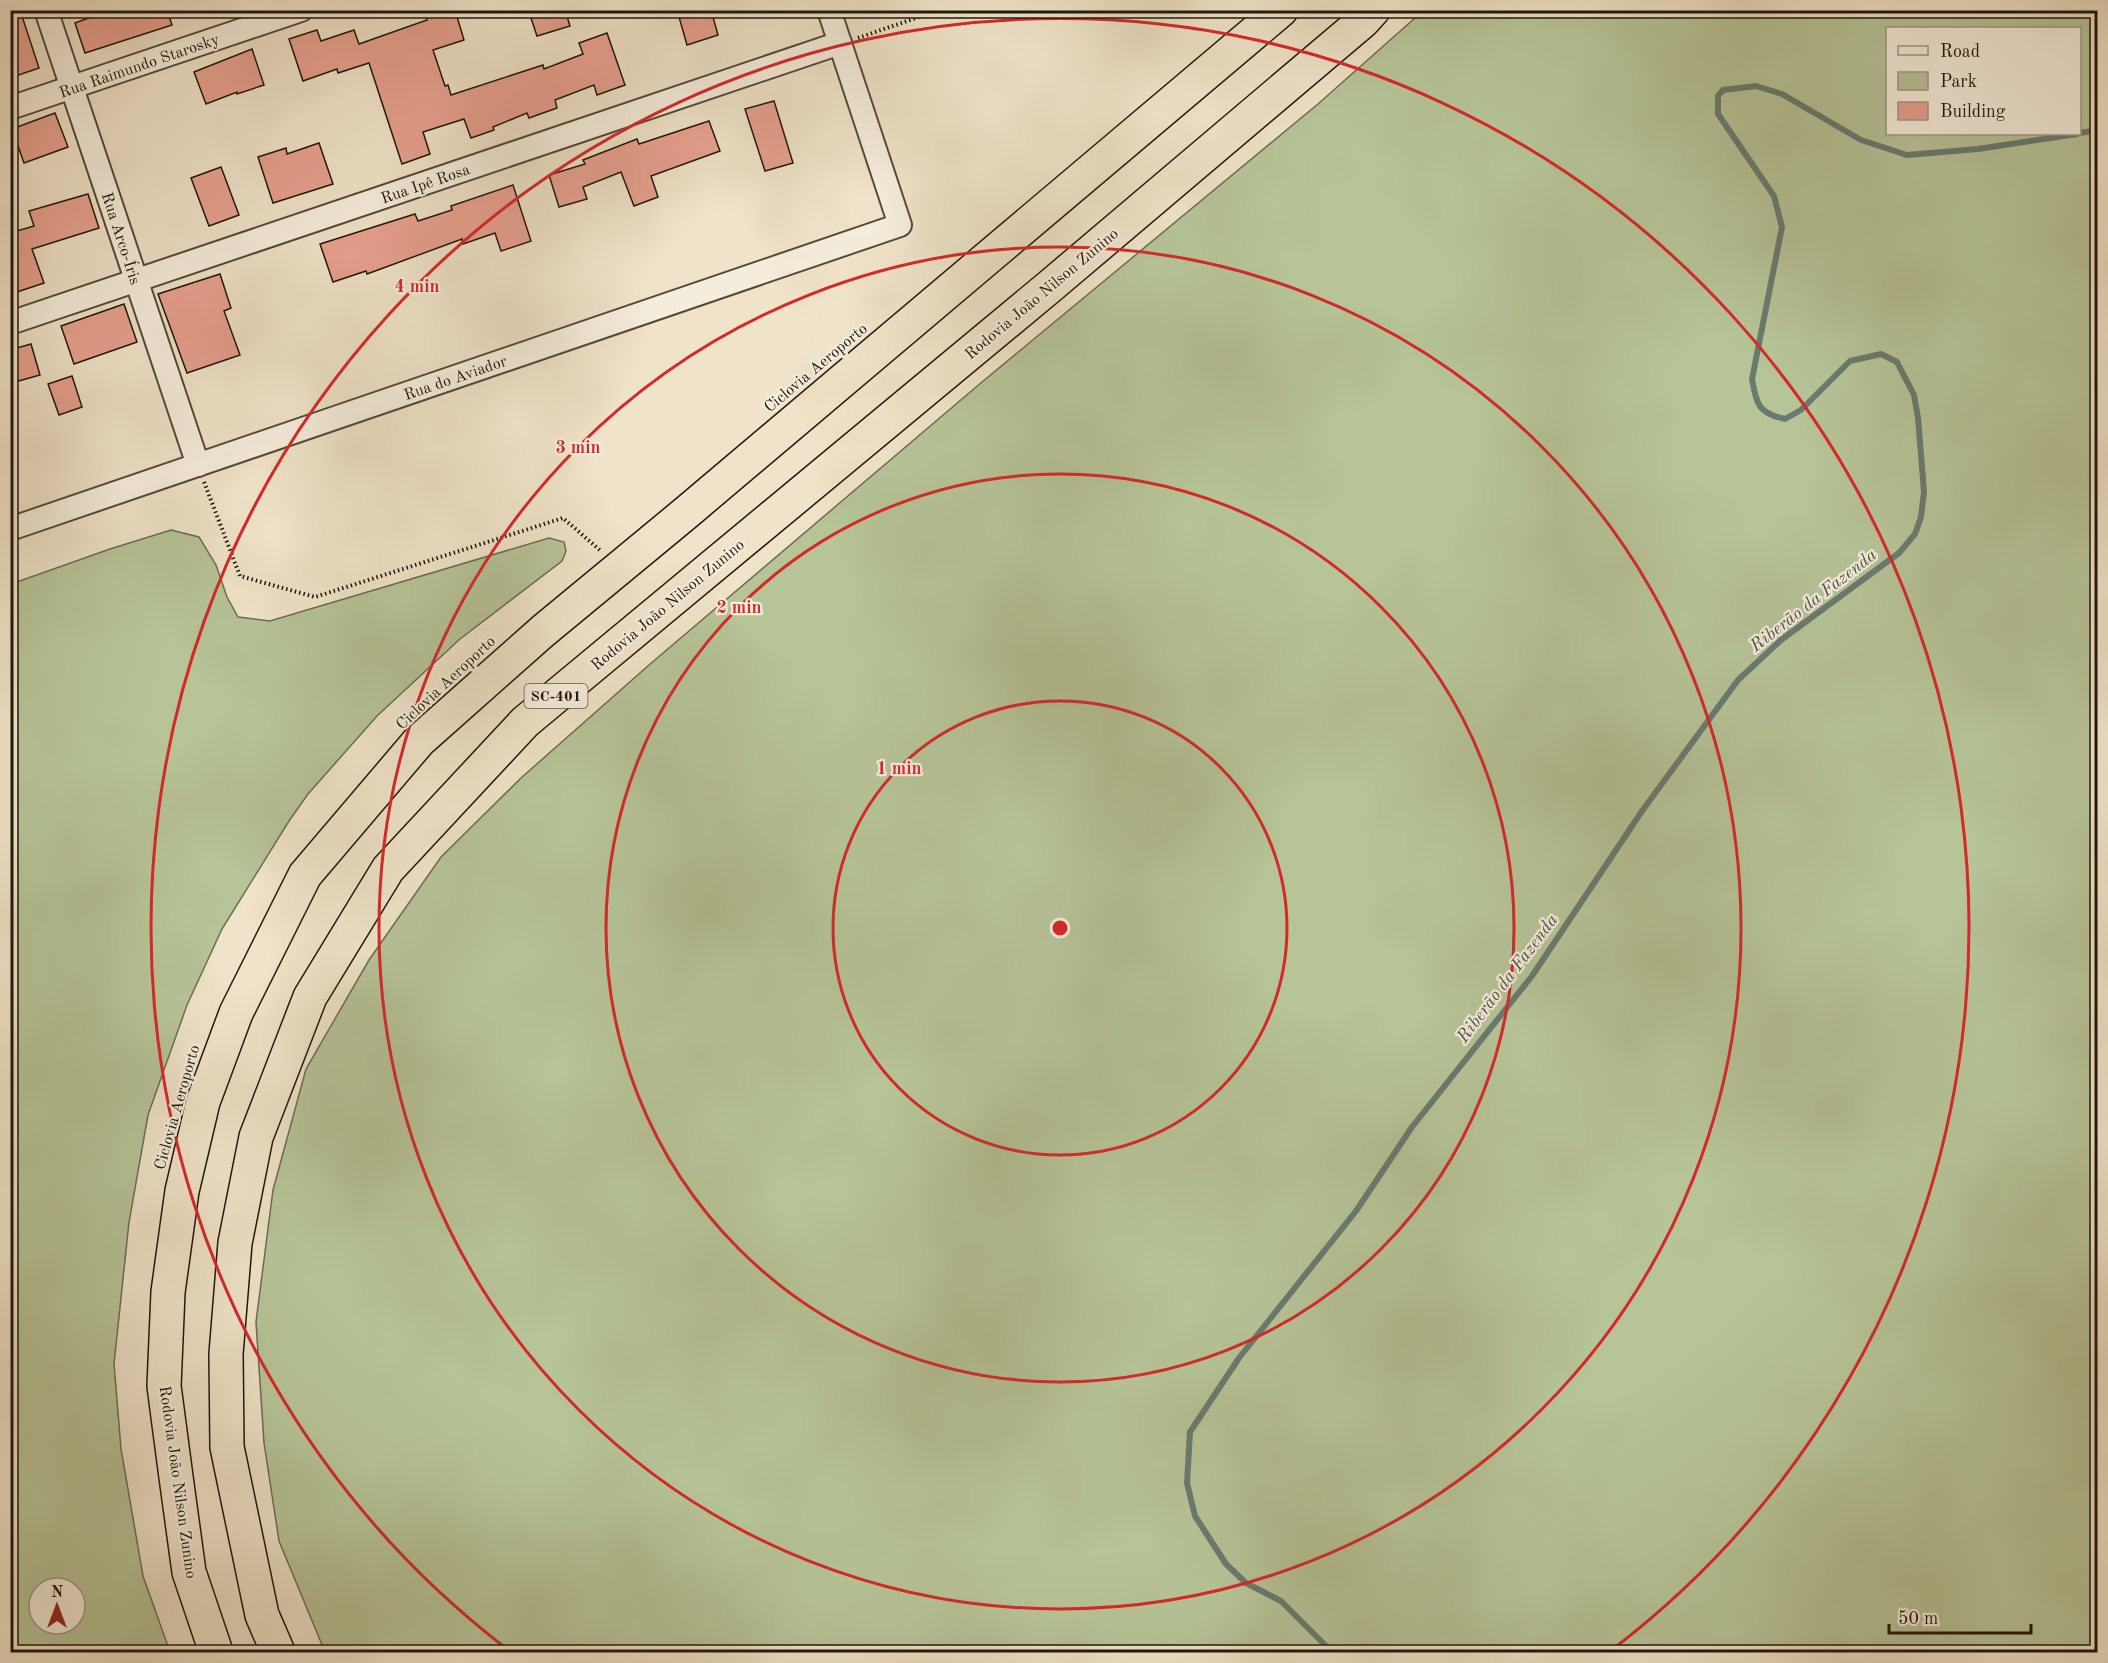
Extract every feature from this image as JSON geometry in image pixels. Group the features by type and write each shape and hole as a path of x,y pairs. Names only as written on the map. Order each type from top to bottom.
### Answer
{"highway":[{"name":"Rodovia João Nilson Zunino","path":"216,1653 189,1572 164,1386 168,1292 182,1191 203,1102 232,1024 305,875 419,741 543,631 1281,10"},
{"name":"Rodovia João Nilson Zunino","path":"278,1653 262,1615 227,1447 226,1354 235,1243 256,1137 310,996 388,869 525,722 1057,281 1362,22 1373,10"}],"street":[{"name":"Rua Arco-Íris","path":"46,10 198,465"},
{"name":"Rua Raimundo Starosky","path":"10,108 301,10"},
{"path":"829,10 840,43"},
{"name":"Rua do Aviador","path":"10,529 900,225 840,43"},
{"name":"Rua Ipê Rosa","path":"10,323 840,43"}],"path":[{"path":"840,43 939,10"},
{"path":"198,465 240,576 315,597 563,518 607,557 621,566"}],"green space":[{"path":"1424,10 2097,11 2097,1652 325,1652 279,1541 264,1443 256,1322 273,1190 306,1069 369,960 441,857 521,778 649,665 982,382 1318,104"},
{"path":"171,530 199,537 216,565 227,597 238,617 270,621 549,538 564,542 566,551 562,561 460,639 377,716 308,794 222,929 187,1005 148,1115 129,1222 114,1364 121,1449 143,1576 170,1652 11,1652 11,584"}],"building":[{"path":"10,10 20,10 39,68 10,78"},
{"path":"110,10 167,10 172,25 85,53 75,23"},
{"path":"424,10 455,10 464,40 433,50 445,86 448,85 451,95 543,65 544,69 583,54 579,43 607,33 625,85 597,95 594,85 555,100 557,108 529,118 527,113 493,127 494,130 471,138 464,119 423,132 430,154 402,164 369,63 338,73 337,69 303,81 289,39 317,30 321,41 354,30 359,44 427,20"},
{"path":"554,10 565,10 570,26 537,36 531,18"},
{"path":"677,10 711,10 718,35 687,45"},
{"path":"252,49 264,85 206,104 194,72"},
{"path":"774,101 793,163 765,171 745,109"},
{"path":"55,113 68,147 24,163 12,129"},
{"path":"709,121 720,151 651,176 658,197 634,206 621,172 583,187 587,199 559,207 549,175 585,164 583,160 637,139 639,144"},
{"path":"319,143 333,184 273,203 258,157 286,148 287,154"},
{"path":"221,167 239,215 209,226 191,178"},
{"path":"513,185 531,241 501,251 495,233 463,244 462,239 367,274 366,271 333,282 320,244 415,214 418,221 452,210 451,206"},
{"path":"88,194 99,228 32,249 44,283 14,293 10,282 10,233 34,226 29,211"},
{"path":"220,274 231,308 224,311 240,355 187,373 158,294"},
{"path":"124,304 137,342 74,364 61,326"},
{"path":"31,344 40,375 15,382 10,367 10,350"},
{"path":"72,376 82,407 59,415 48,384"}],"waterway":[{"name":"Riberão da Fazenda","path":"1332,1652 1281,1601 1246,1583 1226,1564 1195,1516 1187,1483 1190,1432 1239,1358 1356,1211 1412,1127 1532,976 1642,811 1738,680 1781,640 1899,553 1915,534 1921,517 1924,492 1918,418 1914,395 1897,362 1881,354 1850,361 1801,410 1785,419 1764,411 1758,402 1752,379 1782,227 1774,196 1718,114 1718,96 1723,90 1756,86 1782,94 1861,140 1907,155 1978,149 2070,135"},
{"name":"Riberão da Fazenda","path":"2081,133 2098,130"}]}
